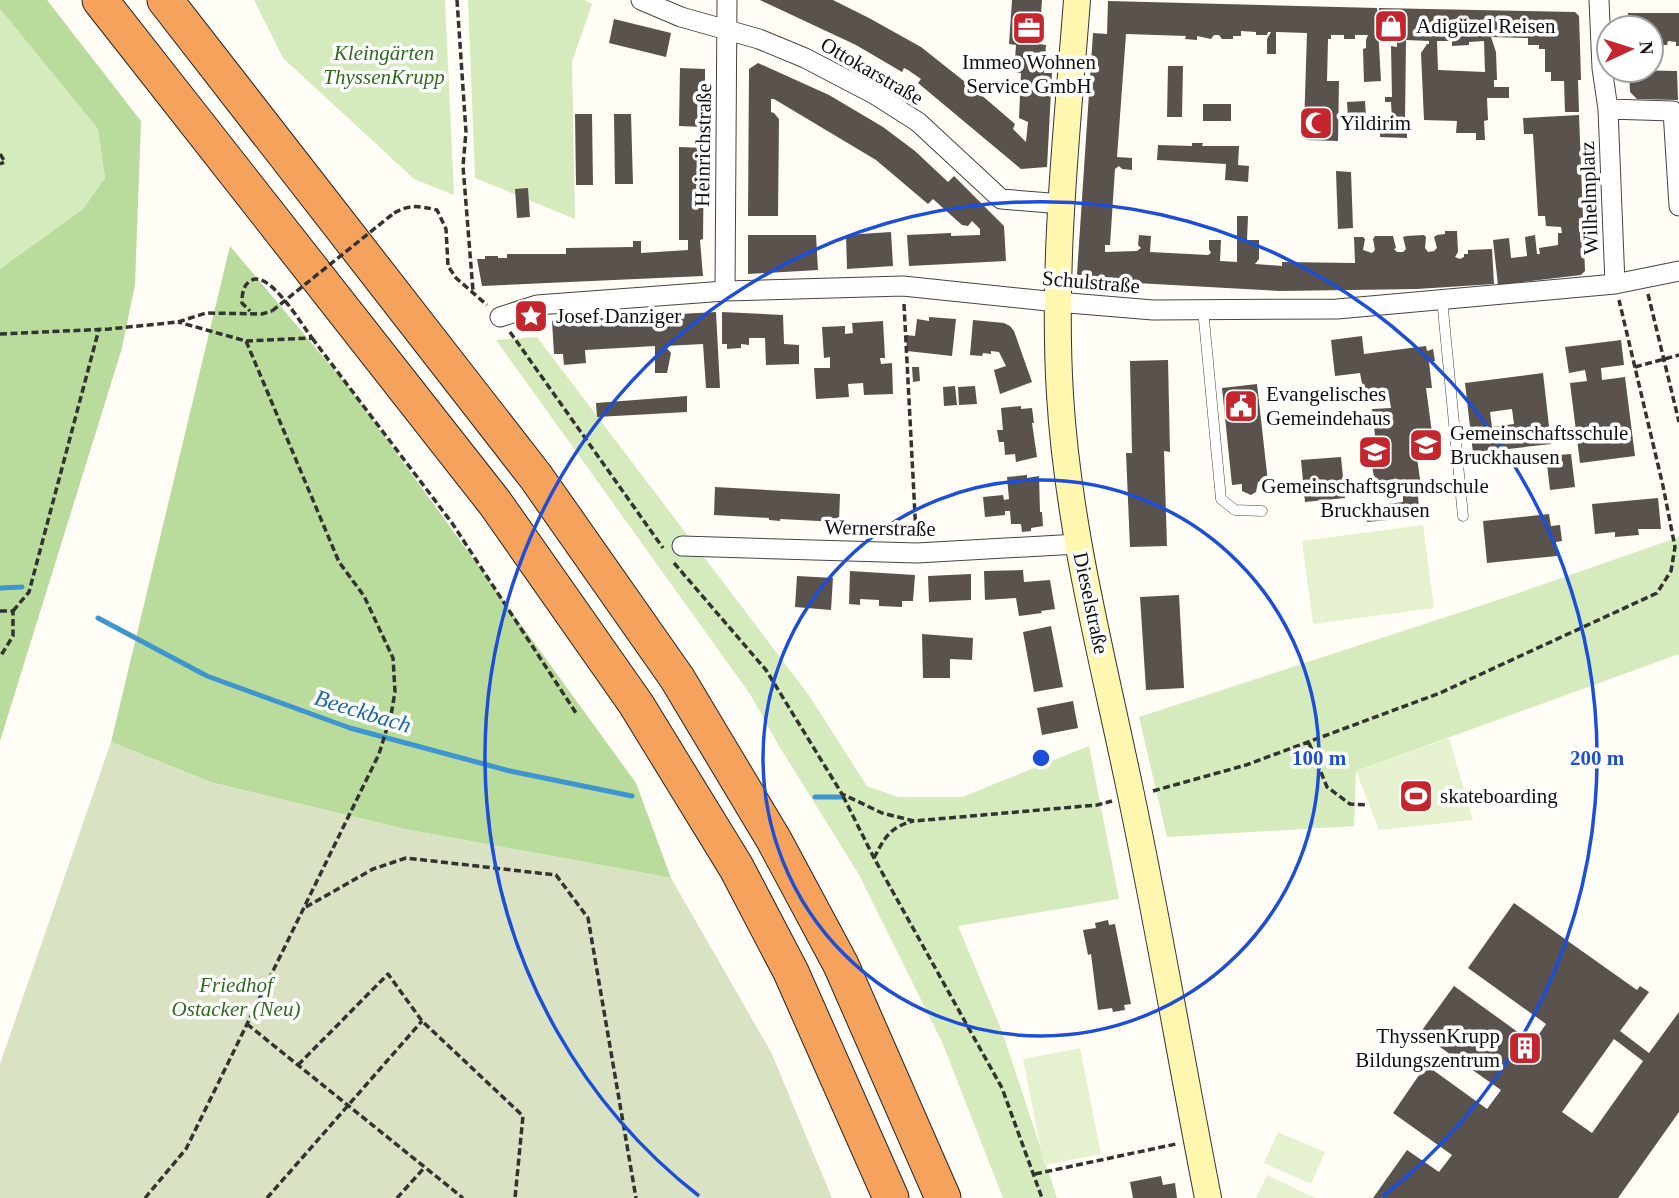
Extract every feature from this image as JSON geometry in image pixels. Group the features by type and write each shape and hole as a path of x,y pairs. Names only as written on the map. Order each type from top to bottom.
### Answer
{"highway":[{"path":"100,0 495,503 636,704 736,867 791,972 891,1198"},
{"path":"165,0 536,477 677,678 774,840 841,965 943,1198"}],"street":[{"name":"Ottokarstraße","path":"641,0 681,18 759,40 805,58 874,94 918,122 1001,198 1062,204"},
{"name":"Heinrichstraße","path":"725,291 727,0"},
{"name":"Dieselstraße","path":"1077,0 1057,302 1060,397 1067,467 1078,544 1132,797 1208,1198"},
{"name":"Wilhelmplatz","path":"1599,0 1602,68 1608,109 1615,284"},
{"path":"1608,109 1673,111 1679,206"},
{"name":"Schulstraße","path":"500,317 537,305 725,291 903,286 1153,310 1337,309 1615,284 1679,271"},
{"name":"Wernerstraße","path":"672,551 917,553 1078,544"}],"lane":[{"path":"1442,299 1463,516"},
{"path":"1203,309 1221,499 1235,510 1262,511"}],"path":[{"path":"457,0 466,132 463,166 473,293"},
{"path":"0,154 5,162 0,164"},
{"path":"0,334 99,329 178,321 206,313 262,314 272,311 394,213 406,206 418,205 437,210 446,229 448,267 456,278 500,317 672,551 766,670 842,794 874,858 1003,1088 1042,1198"},
{"path":"252,313 242,303 242,293 254,278 262,278 273,286 452,523 576,713"},
{"path":"1644,278 1679,422"},
{"path":"874,858 884,838 896,826 914,821 1097,805 1246,765 1440,693 1657,593 1671,571 1675,547 1615,284"},
{"path":"903,286 917,553"},
{"path":"178,321 246,341 312,338"},
{"path":"0,657 13,636 13,611 29,592 99,329"},
{"path":"145,1198 186,1149 382,744 395,692 393,658 364,596 339,562 246,341"},
{"path":"1635,367 1679,355"},
{"path":"0,611 13,611"},
{"path":"1309,743 1327,787 1350,804 1368,805"},
{"path":"842,794 883,813 914,821"},
{"path":"304,908 373,869 406,858 556,875 588,918 635,1198"},
{"path":"298,1065 388,974 422,1021 523,1116 515,1198"},
{"path":"267,1198 422,1021"},
{"path":"247,1024 463,1198"},
{"path":"1035,1174 1196,1139"},
{"path":"397,1198 425,1167"}],"green space":[{"path":"0,0 47,0 141,121 135,284 122,348 0,741 0,269 83,209 105,178 98,129 0,9"},
{"name":"Kleingärten ThyssenKrupp","path":"254,0 445,0 454,195 414,179 283,58"},
{"path":"468,0 584,0 592,4 572,62 575,219 475,178"},
{"path":"0,9 98,129 105,178 83,209 0,269"},
{"path":"230,246 350,389 636,783 671,878 404,829 210,782 111,742"},
{"path":"537,337 808,694 867,786 898,797 962,797 1089,746 1119,899 958,926 1002,1031 1057,1198 1003,1198 942,1042 858,873 750,694 496,340"},
{"path":"1423,525 1434,608 1313,624 1302,541"},
{"path":"1679,537 1679,654 1356,771 1354,826 1167,837 1139,717 1498,600"},
{"name":"skateboarding","path":"1449,738 1473,820 1379,830 1356,771"},
{"name":"Friedhof Ostacker (Neu)","path":"111,742 210,782 404,829 671,878 771,1052 832,1198 0,1198 0,1064"},
{"path":"1080,1048 1101,1154 1044,1165 1023,1059"},
{"path":"1278,1132 1325,1152 1311,1184 1264,1163"},
{"path":"1267,1175 1316,1198 1256,1198"}],"building":[{"path":"760,0 833,0 869,18 921,47 1015,124 1013,129 1026,142 1028,122 1019,118 1021,73 1014,72 1016,45 1009,44 1012,0 1042,0 1039,44 1046,45 1044,73 1052,73 1047,167 1021,169 918,83 921,79 908,70 904,68 902,72 856,45"},
{"path":"1108,1 1377,8 1378,18 1379,8 1575,12 1579,16 1579,112 1565,112 1564,81 1551,81 1551,72 1545,72 1545,49 1539,49 1539,45 1528,45 1528,38 1491,37 1496,52 1497,80 1494,80 1494,87 1509,87 1509,98 1487,98 1485,140 1476,140 1476,133 1456,133 1457,121 1424,120 1421,53 1429,41 1406,40 1405,119 1392,119 1391,102 1385,102 1385,97 1392,97 1391,46 1397,47 1397,40 1379,40 1378,28 1381,81 1364,82 1363,49 1366,48 1368,35 1355,35 1355,39 1344,39 1344,35 1331,35 1331,39 1328,39 1327,81 1339,81 1338,141 1306,140 1307,127 1304,127 1307,33 1276,32 1276,54 1267,54 1267,39 1271,32 1267,35 1256,35 1256,32 1241,31 1241,36 1233,36 1233,39 1222,39 1219,35 1214,35 1211,39 1197,36 1197,40 1185,39 1186,36 1126,34 1117,157 1132,158 1132,170 1119,166 1115,169 1110,245 1105,245 1105,252 1137,251 1141,248 1138,245 1139,235 1151,236 1150,252 1208,255 1211,253 1209,240 1221,240 1220,261 1237,262 1237,216 1248,216 1247,240 1259,240 1259,259 1255,264 1282,266 1282,262 1355,263 1354,237 1363,237 1363,250 1372,253 1375,250 1375,236 1393,236 1394,249 1403,252 1406,249 1403,237 1424,235 1425,248 1428,252 1434,251 1437,248 1434,237 1445,234 1445,231 1457,231 1458,252 1455,257 1464,257 1468,250 1492,249 1494,284 1417,289 1280,291 1082,280 1077,274 1093,33 1107,34","holes":["1437,41 1452,41 1452,46 1484,41 1485,72 1438,70"]},
{"path":"1679,13 1679,46 1676,46 1676,42 1668,41 1665,45 1665,14 1628,14"},
{"path":"614,19 671,33 666,57 609,43"},
{"path":"758,63 829,95 883,127 915,151 948,182 954,176 1004,226 1006,261 909,266 907,235 980,235 980,229 972,221 968,226 962,225 933,199 928,204 876,160 774,99 771,99 771,112 779,119 778,216 748,216 749,69"},
{"path":"1168,66 1183,66 1182,117 1167,117"},
{"path":"680,68 705,69 705,127 679,126"},
{"path":"1665,71 1677,71 1678,100 1637,99 1630,92 1630,84 1665,84"},
{"path":"1365,101 1366,117 1348,118 1347,102"},
{"path":"1203,104 1231,104 1231,121 1203,121"},
{"path":"575,114 592,114 593,185 576,185"},
{"path":"614,114 631,114 633,184 615,184"},
{"path":"1579,115 1585,271 1581,275 1498,285 1493,240 1509,238 1511,258 1527,256 1525,237 1535,235 1537,254 1540,254 1539,248 1558,245 1558,233 1562,233 1561,227 1546,226 1545,216 1538,216 1533,134 1524,134 1523,118"},
{"path":"1380,120 1407,121 1407,138 1380,137"},
{"path":"1192,143 1203,143 1202,146 1239,146 1238,165 1249,166 1248,182 1225,180 1226,164 1157,160 1158,145 1192,146"},
{"path":"679,147 704,148 703,239 700,240 703,276 482,286 477,259 485,259 485,256 507,258 507,254 566,254 566,248 633,247 633,241 641,241 641,253 688,250 688,240 679,240"},
{"path":"1336,171 1351,172 1353,228 1338,229"},
{"path":"528,188 530,217 517,218 515,189"},
{"path":"891,232 893,266 847,269 846,235"},
{"path":"748,235 816,235 818,270 748,274"},
{"path":"716,312 720,388 706,388 703,344 665,346 671,353 667,373 655,373 655,346 585,350 586,363 564,365 563,354 554,354 552,321"},
{"path":"722,312 783,315 784,344 799,345 799,364 766,365 765,338 749,338 749,345 741,344 741,348 727,349 727,344 722,344"},
{"path":"929,317 956,319 952,356 907,351 906,335 915,336 917,319 929,321"},
{"path":"973,320 1010,326 1032,382 1000,394 994,370 1006,366 999,352 991,351 991,354 983,353 982,356 970,355"},
{"path":"883,321 885,358 880,358 881,364 892,363 893,394 864,395 863,383 848,384 849,397 816,399 814,368 830,368 830,357 824,358 822,327 845,326 845,334 853,333 852,323"},
{"path":"1362,336 1364,354 1426,346 1427,351 1433,349 1435,361 1429,362 1432,388 1426,388 1435,455 1417,458 1421,486 1417,487 1420,517 1367,522 1365,507 1403,502 1403,489 1402,481 1375,485 1372,464 1378,462 1372,409 1391,408 1388,390 1364,394 1360,373 1335,376 1331,340"},
{"path":"1621,340 1624,365 1601,368 1602,380 1625,377 1635,456 1580,463 1570,383 1587,381 1585,370 1569,373 1565,347"},
{"path":"1168,360 1170,452 1164,451 1167,546 1130,547 1126,453 1132,453 1130,361"},
{"path":"912,367 919,367 920,381 913,382"},
{"path":"1543,373 1551,444 1473,453 1465,383","holes":["1512,409 1514,424 1492,427 1490,412"]},
{"path":"1257,384 1268,482 1258,482 1256,492 1251,495 1242,491 1242,484 1232,485 1222,388"},
{"path":"955,386 957,405 944,406 943,387"},
{"path":"975,386 977,404 959,405 958,387"},
{"path":"687,396 687,412 597,417 596,403"},
{"path":"1021,406 1021,409 1032,408 1037,457 1016,462 1015,454 1005,455 1004,442 999,442 997,430 1003,430 1001,408"},
{"path":"1571,454 1575,487 1550,490 1546,456"},
{"path":"1341,457 1345,498 1305,502 1301,460"},
{"path":"1027,475 1027,478 1039,476 1043,526 1022,532 1021,524 1011,524 1010,511 1005,511 1005,515 985,517 983,497 1003,495 1004,500 1009,499 1007,477"},
{"path":"715,487 840,494 839,522 780,521 714,515"},
{"path":"1658,498 1661,529 1638,529 1639,535 1615,537 1615,532 1595,534 1592,504"},
{"path":"1549,514 1551,526 1560,525 1562,541 1556,542 1557,556 1487,563 1483,521"},
{"path":"1023,570 1024,582 1050,580 1055,609 1019,616 1016,598 985,600 984,571"},
{"path":"850,571 915,575 913,601 902,601 902,607 879,606 879,600 860,599 860,605 849,604"},
{"path":"971,574 971,600 929,602 928,576"},
{"path":"797,576 833,578 831,610 795,607"},
{"path":"1179,595 1184,688 1146,690 1140,597"},
{"path":"1051,626 1063,687 1034,692 1023,632"},
{"path":"922,634 973,638 972,660 950,659 950,678 923,678"},
{"path":"1073,701 1078,728 1042,735 1037,708"},
{"name":"ThyssenKrupp Bildungszentrum","path":"1514,903 1637,990 1640,986 1649,992 1620,1031 1649,1053 1679,1012 1679,1112 1618,1198 1373,1198 1407,1150 1439,1172 1452,1155 1393,1113 1426,1065 1487,1109 1501,1090 1420,1033 1454,986 1533,1043 1546,1024 1468,968","holes":["1614,1039 1643,1061 1592,1133 1562,1112"]},
{"path":"1108,920 1109,925 1115,924 1131,1004 1124,1005 1125,1010 1113,1012 1112,1008 1098,1010 1091,954 1088,955 1083,930 1096,928 1095,923"},
{"path":"1161,1176 1163,1185 1175,1183 1177,1198 1133,1198 1130,1182"}],"waterway":[{"name":"Beeckbach","path":"0,588 22,587"},
{"name":"Beeckbach","path":"98,618 207,676 350,728 510,771 632,796"},
{"name":"Beeckbach","path":"815,797 842,797"}],"place":[{"name":"Adigüzel Reisen","path":"1391,26"},
{"name":"Immeo Wohnen Service GmbH","path":"1029,28"},
{"name":"Yildirim","path":"1316,123"},
{"name":"Josef Danziger","path":"531,316"},
{"name":"Evangelisches Gemeindehaus","path":"1241,406"},
{"name":"Gemeinschaftsschule Bruckhausen","path":"1426,445"},
{"name":"Gemeinschaftsgrundschule Bruckhausen","path":"1375,452"},
{"name":"skateboarding","path":"1416,796"},
{"name":"ThyssenKrupp Bildungszentrum","path":"1525,1048"}]}
